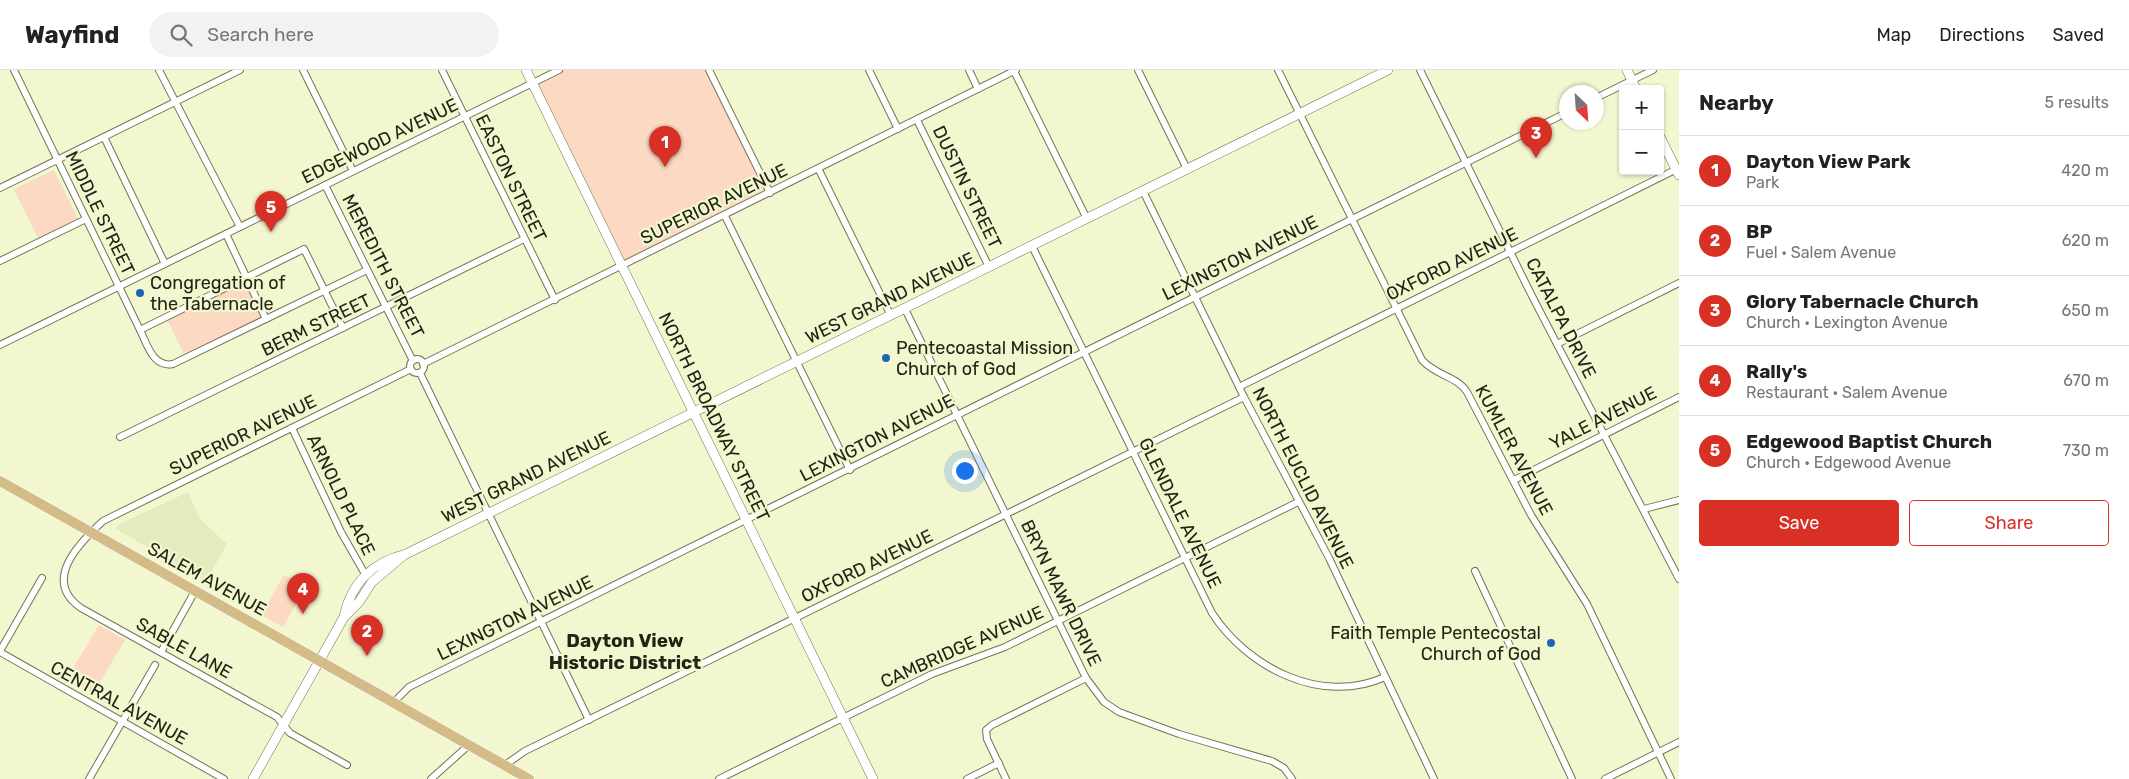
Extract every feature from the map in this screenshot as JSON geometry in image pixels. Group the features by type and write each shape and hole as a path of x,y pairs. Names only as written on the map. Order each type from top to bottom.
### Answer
{"main road":[{"name":"SALEM AVENUE","path":"0,481 529,779"}],"street":[{"name":"MIDDLE STREET","path":"14,70 154,357 164,365 173,364 266,319"},
{"path":"159,70 240,227"},
{"path":"0,188 240,70"},
{"name":"MEREDITH STREET","path":"303,70 353,171"},
{"name":"EASTON STREET","path":"442,70 555,300"},
{"name":"NORTH BROADWAY STREET","path":"526,70 620,266 873,779"},
{"name":"EDGEWOOD AVENUE","path":"0,346 559,70"},
{"path":"709,70 770,193"},
{"path":"869,70 898,129"},
{"path":"969,70 978,89"},
{"path":"1015,70 1088,219"},
{"name":"SUPERIOR AVENUE","path":"423,364 819,170 1015,70"},
{"path":"1138,70 1187,169"},
{"name":"KUMLER AVENUE","path":"1278,70 1422,360 1434,372 1456,381 1465,388 1541,532 1587,604 1671,779"},
{"name":"WEST GRAND AVENUE","path":"253,779 344,617 347,605 365,574 390,558 406,554 1388,70"},
{"name":"CATALPA DRIVE","path":"1420,70 1510,252 1679,579"},
{"path":"1627,70 1634,84"},
{"path":"1604,95 1634,84 1653,70"},
{"name":"LEXINGTON AVENUE","path":"394,702 409,687 850,470 1559,116"},
{"name":"DUSTIN STREET","path":"917,120 989,267"},
{"path":"104,137 165,264"},
{"path":"1664,145 1678,171"},
{"path":"819,170 891,316"},
{"name":"OXFORD AVENUE","path":"1239,387 1678,171"},
{"name":"MEREDITH STREET","path":"326,184 413,361"},
{"name":"NORTH EUCLID AVENUE","path":"1143,191 1244,397 1329,558 1434,779"},
{"path":"725,216 850,470"},
{"path":"0,260 86,219"},
{"path":"226,234 266,319 367,270"},
{"name":"BERM STREET","path":"120,438 524,239"},
{"name":"GLENDALE AVENUE","path":"1032,246 1212,613 1223,631 1261,664 1292,678 1328,685 1362,684 1385,677"},
{"path":"140,330 304,249 343,328"},
{"path":"1558,344 1679,283"},
{"name":"BRYN MAWR DRIVE","path":"905,309 1086,678 1098,696 1115,710 1179,734 1272,761 1284,768 1292,779"},
{"path":"419,360 423,364 423,369 420,373 415,373 411,369 413,361 419,360"},
{"name":"SUPERIOR AVENUE","path":"91,532 103,521 411,369"},
{"path":"420,373 589,720"},
{"name":"OXFORD AVENUE","path":"505,765 525,751 1244,397"},
{"name":"YALE AVENUE","path":"1514,480 1679,397"},
{"name":"ARNOLD PLACE","path":"292,428 342,532 365,574"},
{"path":"1644,509 1679,500"},
{"name":"CAMBRIDGE AVENUE","path":"719,779 932,674 988,654 1298,502"},
{"name":"SABLE LANE","path":"91,532 72,557 63,574 67,597 81,608 277,717 290,733 347,765"},
{"name":"WEST GRAND AVENUE","path":"344,617 356,606 372,582 406,554"},
{"path":"1475,571 1572,779"},
{"path":"0,652 42,578"},
{"path":"161,652 195,591"},
{"name":"CENTRAL AVENUE","path":"0,652 224,779"},
{"path":"89,779 155,666"},
{"path":"1006,779 986,736 986,730 990,726 1086,678"},
{"path":"1605,779 1679,742"},
{"path":"431,779 469,745"},
{"path":"967,779 999,763"}],"shaded area":[{"path":"559,70 709,70 770,193 620,266 532,83"},
{"path":"54,170 78,219 38,238 14,189"},
{"path":"245,279 264,319 186,357 166,318"},
{"path":"188,492 200,519 227,544 206,581 116,529 119,524"},
{"path":"284,575 306,587 283,627 261,615"},
{"path":"99,625 125,640 93,694 67,678"}],"place":[{"name":"Glory Tabernacle Church","path":"1536,158"},
{"name":"Dayton View Park","path":"665,167"},
{"name":"Edgewood Baptist Church","path":"271,232"},
{"name":"Congregation of the Tabernacle","path":"140,293"},
{"name":"Pentecoastal Mission Church of God","path":"886,358"},
{"name":"Rally's","path":"303,614"},
{"name":"Faith Temple Pentecostal Church of God","path":"1551,643"},
{"name":"BP","path":"367,656"}],"district":[{"name":"Dayton View Historic District","path":"625,651"}]}
